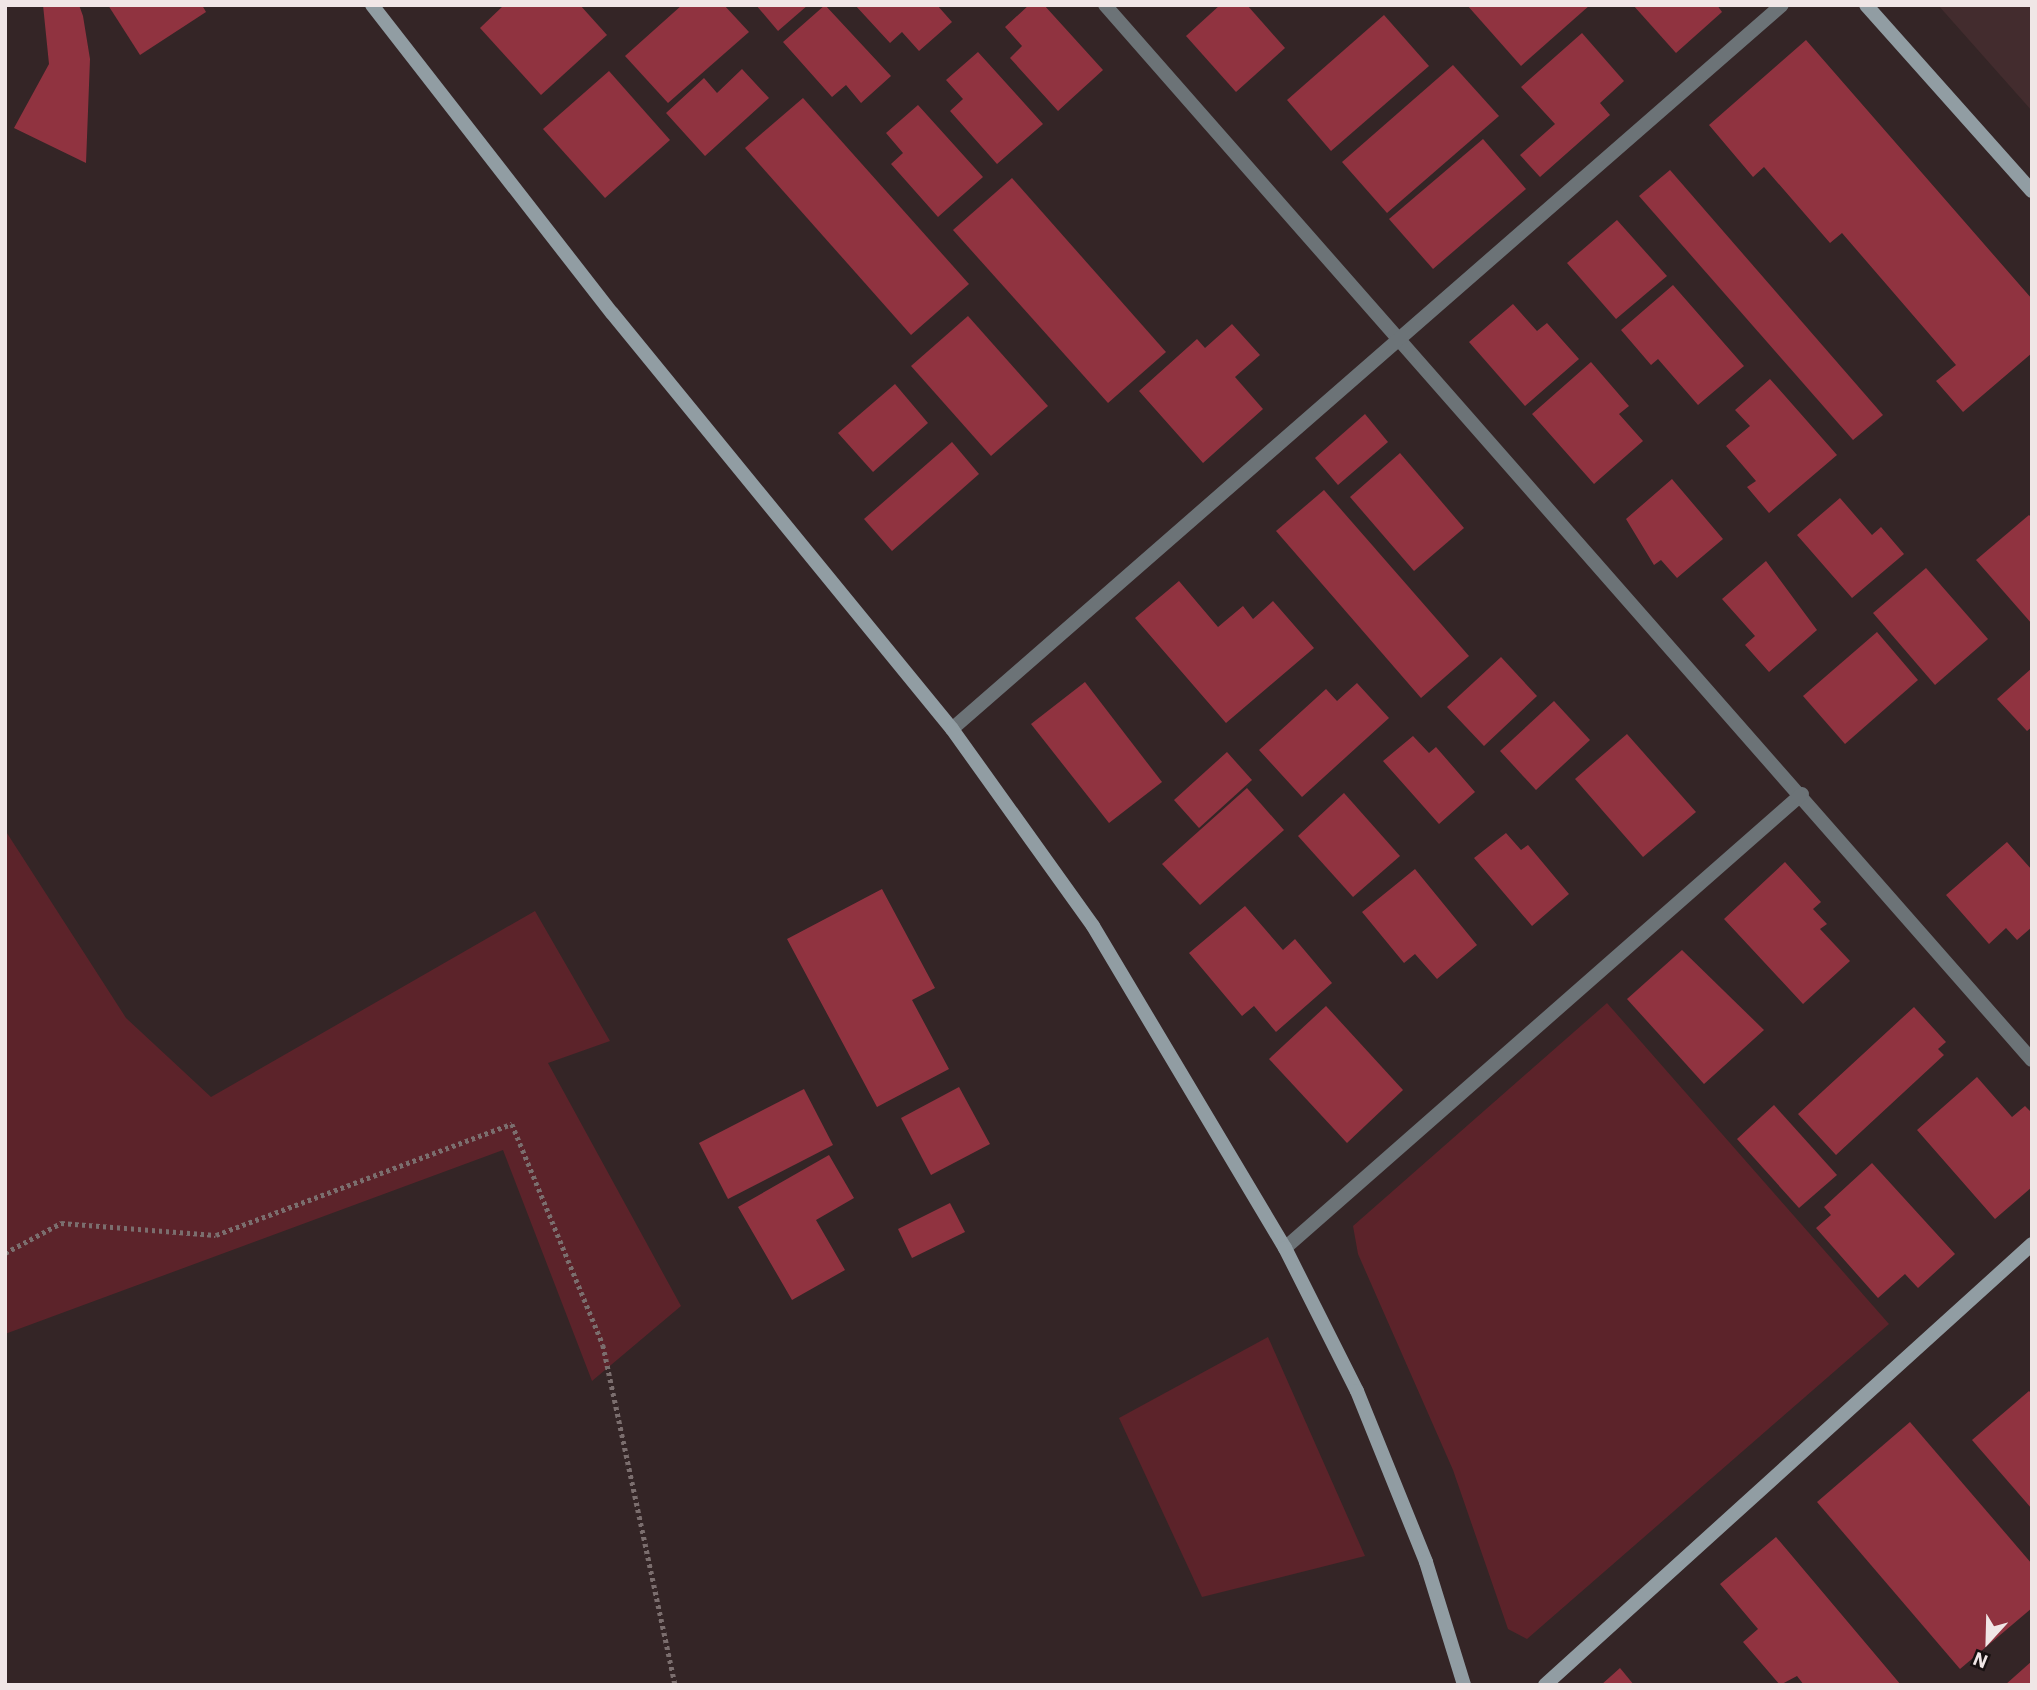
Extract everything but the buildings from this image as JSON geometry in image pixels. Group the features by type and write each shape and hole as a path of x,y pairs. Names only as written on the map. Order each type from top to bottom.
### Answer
{"street":[{"path":"372,5 612,313 952,729 1093,926 1285,1248 1357,1391 1426,1562 1464,1685"},
{"path":"1105,5 1403,338 2032,1059"},
{"path":"952,729 1782,5"},
{"path":"1866,5 2032,191"},
{"path":"1285,1248 1802,794"},
{"path":"1545,1685 2032,1244"}],"path":[{"path":"5,1253 61,1223 216,1235 512,1124 603,1345 675,1685"}],"shaded area":[{"path":"1938,5 2032,5 2032,111"},
{"path":"5,830 126,1018 211,1097 535,911 610,1041 548,1063 681,1306 592,1381 503,1150 5,1334"},
{"path":"1607,1003 1889,1324 1527,1639 1508,1629 1453,1470 1358,1254 1353,1226"},
{"path":"1268,1337 1365,1556 1202,1597 1119,1418"}]}
